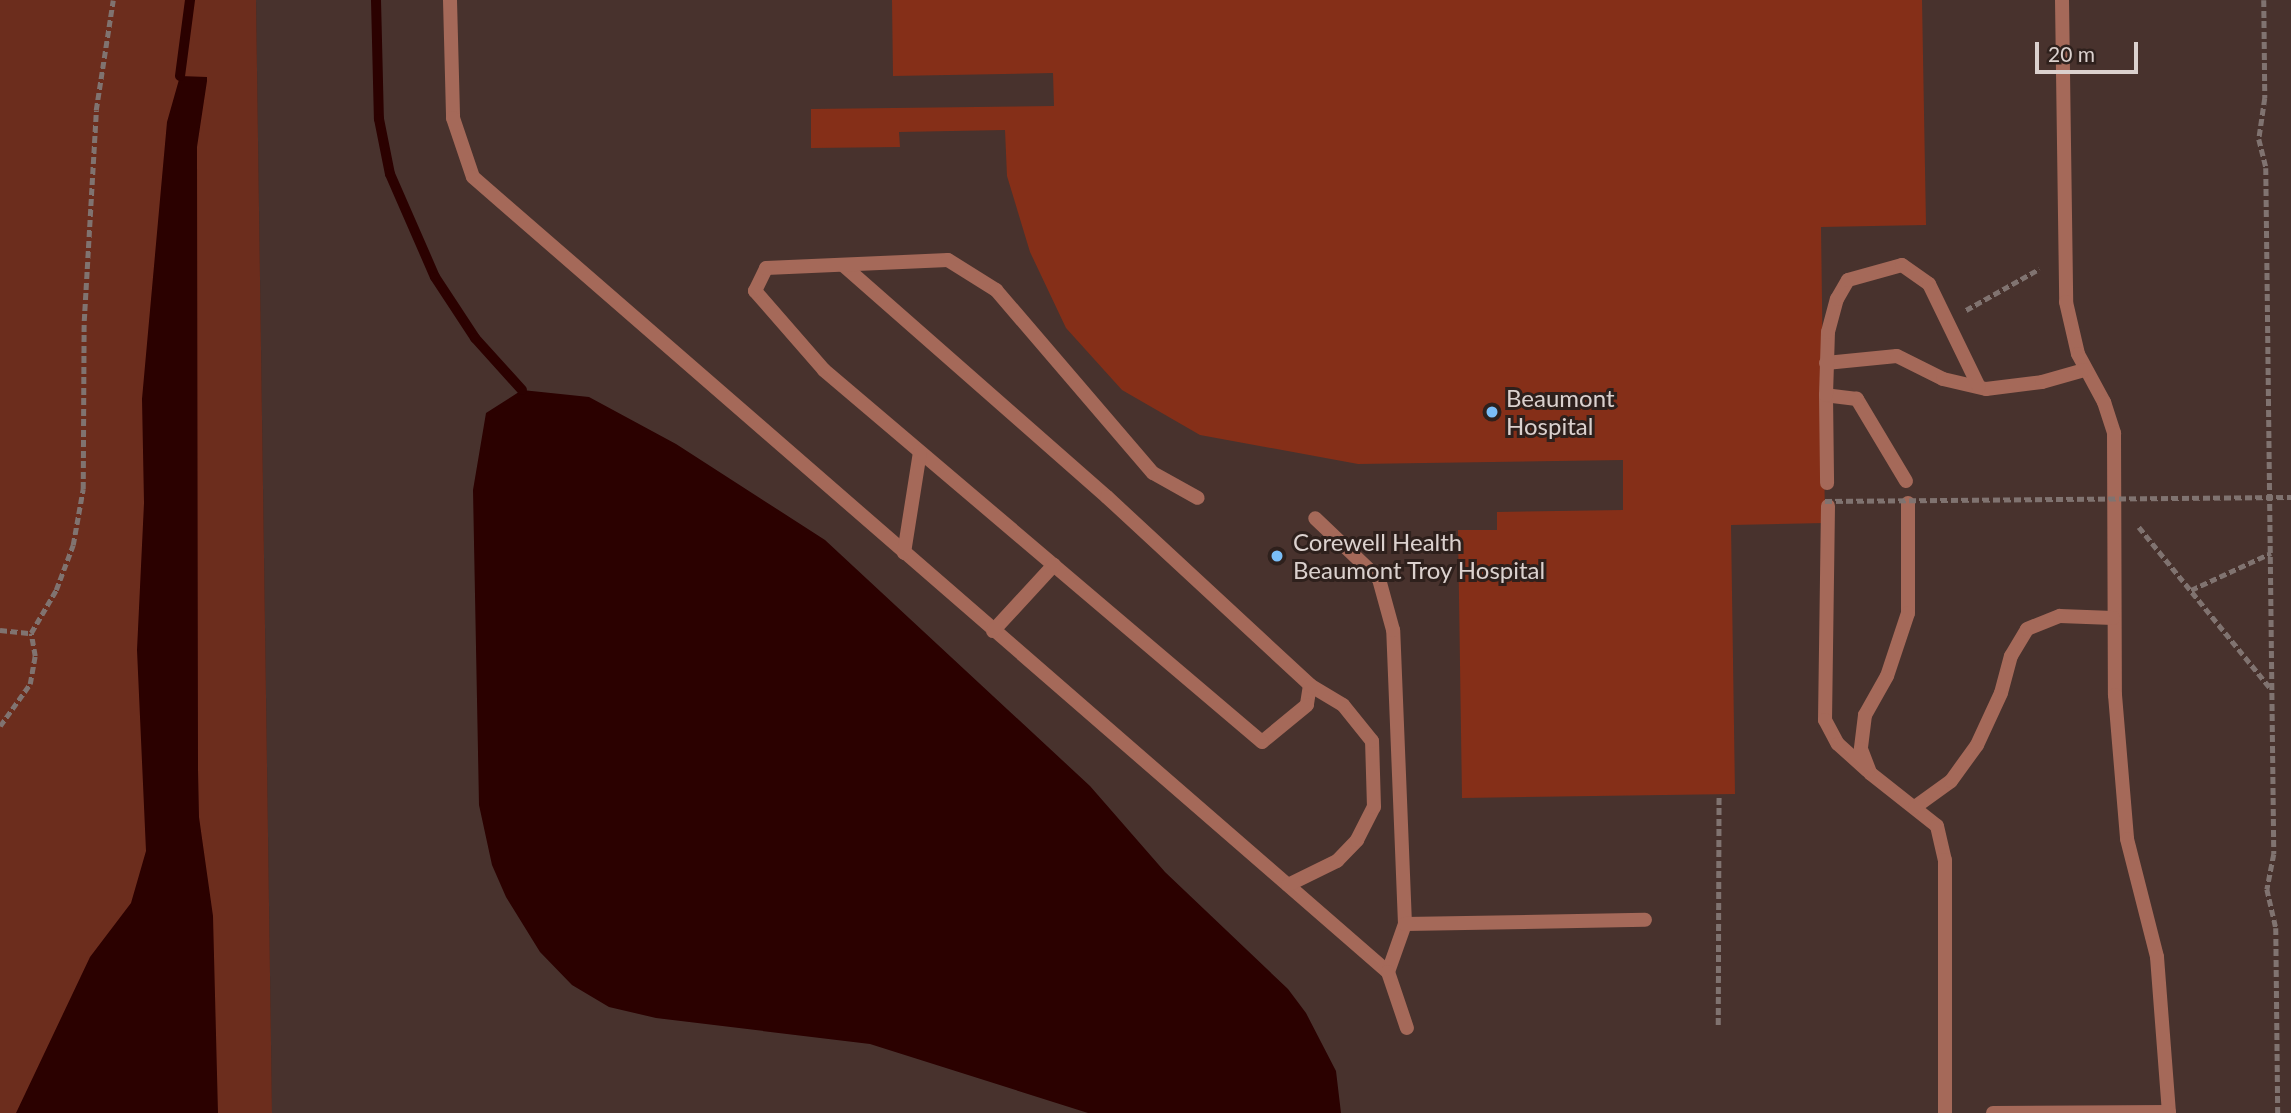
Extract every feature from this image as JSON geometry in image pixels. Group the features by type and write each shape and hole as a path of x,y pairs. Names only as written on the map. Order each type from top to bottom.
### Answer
{"lane":[{"path":"450,0 453,118 473,177 1388,972 1407,1028"},
{"path":"1993,1113 2169,1112 2157,957 2127,839 2113,618 2114,433 2104,402 2084,370 2066,302 2062,0"},
{"path":"1198,498 1153,473 996,290 947,260 766,268 755,292 824,370 1262,741 1307,705 1310,685"},
{"path":"843,265 1107,497 1310,685 1343,705 1372,741 1374,807 1357,840 1337,861 1288,885"},
{"path":"1827,483 1826,363 1837,299 1848,280 1869,271 1902,265 1929,284 1949,320 1979,387"},
{"path":"1826,363 1896,356 1943,379 1979,387 2042,382 2084,370"},
{"path":"1826,395 1857,399 1906,481"},
{"path":"904,553 920,452"},
{"path":"1870,773 1861,748 1865,715 1887,676 1908,613 1908,503"},
{"path":"1827,504 1825,720 1838,744 1870,773 1937,825 1945,860 1945,1113"},
{"path":"1315,518 1379,579 1393,630 1398,842 1405,924 1388,972"},
{"path":"993,631 1054,565"},
{"path":"1915,807 1951,781 1977,745 2001,693 2011,656 2027,629 2060,616 2113,618"},
{"path":"1405,924 1645,920"}],"path":[{"path":"0,726 30,684 36,656 31,633 65,567 83,489 83,321 96,110 113,0"},
{"path":"2264,0 2265,98 2259,139 2266,168 2274,854 2267,889 2276,928 2278,1113"},
{"path":"1949,320 2039,270"},
{"path":"2134,485 2134,510"},
{"path":"1827,504 2291,497"},
{"path":"2135,522 2272,689"},
{"path":"2191,590 2271,553"},
{"path":"0,630 31,633"},
{"path":"1718,1025 1719,794"}],"shaded area":[{"path":"0,0 256,0 272,1113 0,1113"},
{"name":"Corewell Health Beaumont Troy Hospital","path":"256,0 2291,0 2291,1113 272,1113"},
{"path":"180,76 207,77 197,147 198,769 199,817 213,916 218,1113 16,1113 90,957 131,903 146,851 137,650 144,503 142,399 167,122"},
{"path":"522,390 589,397 676,444 825,540 1090,786 1165,872 1288,989 1306,1013 1336,1071 1341,1113 1088,1113 870,1044 656,1018 609,1007 572,985 540,952 506,897 492,865 479,805 473,490 486,413"}],"building":[{"name":"Beaumont Hospital","path":"892,0 1922,0 1926,225 1821,227 1825,523 1731,525 1735,794 1462,798 1458,530 1497,530 1497,512 1623,510 1623,460 1358,464 1200,435 1122,390 1066,328 1030,252 1007,176 1005,130 899,132 900,147 811,148 811,109 1054,106 1053,73 893,76"}],"waterway":[{"path":"180,76 190,0"},
{"path":"376,0 379,119 390,174 435,277 475,338 522,390"}],"place":[{"name":"Beaumont Hospital","path":"1492,412"},
{"name":"Corewell Health Beaumont Troy Hospital","path":"1277,556"}]}
